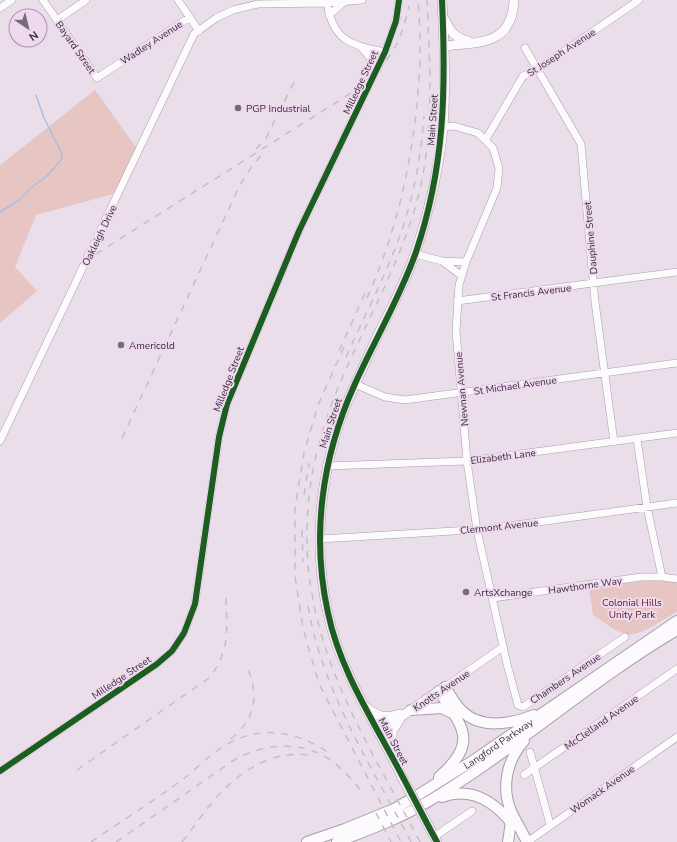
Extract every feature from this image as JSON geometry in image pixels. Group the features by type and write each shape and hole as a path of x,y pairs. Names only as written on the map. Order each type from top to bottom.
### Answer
{"highway":[{"name":"Langford Parkway","path":"337,842 429,802 476,771 550,713 677,621"},
{"name":"Langford Parkway","path":"307,842 359,824 394,809 550,713 677,630"},
{"path":"442,689 462,711 480,722 491,724 512,722 550,713"},
{"path":"418,795 445,772 460,753 464,736 462,726 454,714 442,689"},
{"path":"407,712 442,708 454,714"},
{"path":"527,842 509,805 506,788 507,774 511,760 518,748 550,713"},
{"path":"429,802 445,796 460,793 470,794 493,803 527,842"},
{"path":"508,842 511,822"}],"main road":[{"name":"Main Street","path":"436,840 363,704 341,657 328,613 322,582 320,539 322,501 328,466 339,423 355,384 415,254 433,190 443,127 444,46 442,0"},
{"path":"509,0 512,14"},
{"path":"444,46 487,42 499,35 508,25 512,14 514,0"},
{"path":"443,15 449,29 456,37 475,43"},
{"name":"Knotts Avenue","path":"378,732 442,689"},
{"path":"363,704 379,717 389,717 407,712"},
{"path":"392,757 390,746 392,732 407,712"}],"street":[{"path":"0,8 12,0"},
{"name":"Bayard Street","path":"43,0 98,78 113,68"},
{"path":"57,20 86,0"},
{"path":"178,0 199,31 216,18 258,2 362,0"},
{"name":"Milledge Street","path":"0,771 157,664 172,651 184,633 195,604 219,437 227,404 299,231 385,52 396,21 399,0"},
{"name":"St Joseph Avenue","path":"486,139 523,76 538,69 640,0"},
{"path":"327,1 332,24 347,42 361,47 385,52"},
{"path":"329,15 349,1"},
{"name":"Wadley Avenue","path":"113,68 190,17"},
{"name":"Oakleigh Drive","path":"0,441 194,34 199,31"},
{"path":"361,47 372,60 377,70"},
{"name":"Dauphine Street","path":"525,48 582,144 594,284 604,373 614,442"},
{"name":"Newnan Avenue","path":"443,127 454,126 469,129 486,139 497,158 499,179 466,262 462,276 457,302 456,331 467,461 477,530 514,691"},
{"path":"415,254 442,261 466,262"},
{"path":"442,261 462,276"},
{"name":"St Francis Avenue","path":"457,302 677,272"},
{"name":"St Michael Avenue","path":"355,384 385,397 397,400 677,363"},
{"name":"Elizabeth Lane","path":"328,466 467,461 677,433"},
{"path":"637,439 647,507 662,577"},
{"name":"Clermont Avenue","path":"320,539 477,530 677,503"},
{"name":"Hawthorne Way","path":"493,598 641,577 677,579"},
{"name":"Chambers Avenue","path":"514,691 518,705 523,707 625,637"},
{"name":"Knotts Avenue","path":"442,689 503,647"},
{"name":"McClelland Avenue","path":"524,775 677,669"},
{"name":"Womack Avenue","path":"527,842 550,824 677,737"},
{"path":"530,752 550,824"},
{"path":"436,840 472,811"}],"green space":[{"path":"95,90 138,150 121,192 36,215 15,267 37,291 0,323 0,165"},
{"name":"Colonial Hills Unity Park","path":"660,579 677,582 677,612 652,627 639,633 626,634 613,628 593,615 589,588"}],"waterway":[{"path":"0,212 18,201 32,187 48,175 61,160 62,154 44,118 36,95"}],"railway":[{"path":"367,298 379,269 398,211 411,150 420,58 418,0"},
{"path":"420,842 356,722 329,660 319,627 312,594 307,549 307,526 311,480 321,436 328,414 349,362 396,261 415,208 421,182 426,157 430,105 427,0"},
{"path":"96,254 359,88 379,69 392,52 402,32 409,6"},
{"path":"256,149 265,140 294,82"},
{"path":"346,357 386,271 403,226 416,179 424,116"},
{"path":"122,438 240,185 252,166 264,152"},
{"path":"339,351 366,291"},
{"path":"344,347 318,405 304,453 295,508 295,576 303,628 319,684 401,842"},
{"path":"304,495 309,463"},
{"path":"302,530 303,562"},
{"path":"77,770 209,678 221,659 224,650 227,631 226,598"},
{"path":"308,606 315,637 336,698 365,757 411,842"},
{"path":"231,739 240,731 246,722 251,714 253,705 253,686 246,664"},
{"path":"91,842 158,797 217,751 231,742 246,736 260,733 289,735 304,739 332,755"},
{"path":"116,842 231,762 256,751 269,748 282,746 296,747 322,755 341,769 363,793"},
{"path":"182,842 220,794 230,783 242,774 255,766 283,756 298,754 313,756"},
{"path":"376,813 391,842"}],"cycle path":[{"path":"0,771 157,664 172,651 184,633 195,604 219,437 227,404 299,231 385,52 396,21 399,0"},
{"path":"437,842 363,704 339,651 328,613 323,584 320,555 320,526 327,469 343,413 354,386 410,269 426,220 433,189 441,127 444,65 442,0"}],"place":[{"name":"PGP Industrial","path":"238,108"},
{"name":"Americold","path":"121,345"},
{"name":"ArtsXchange","path":"466,592"}]}
